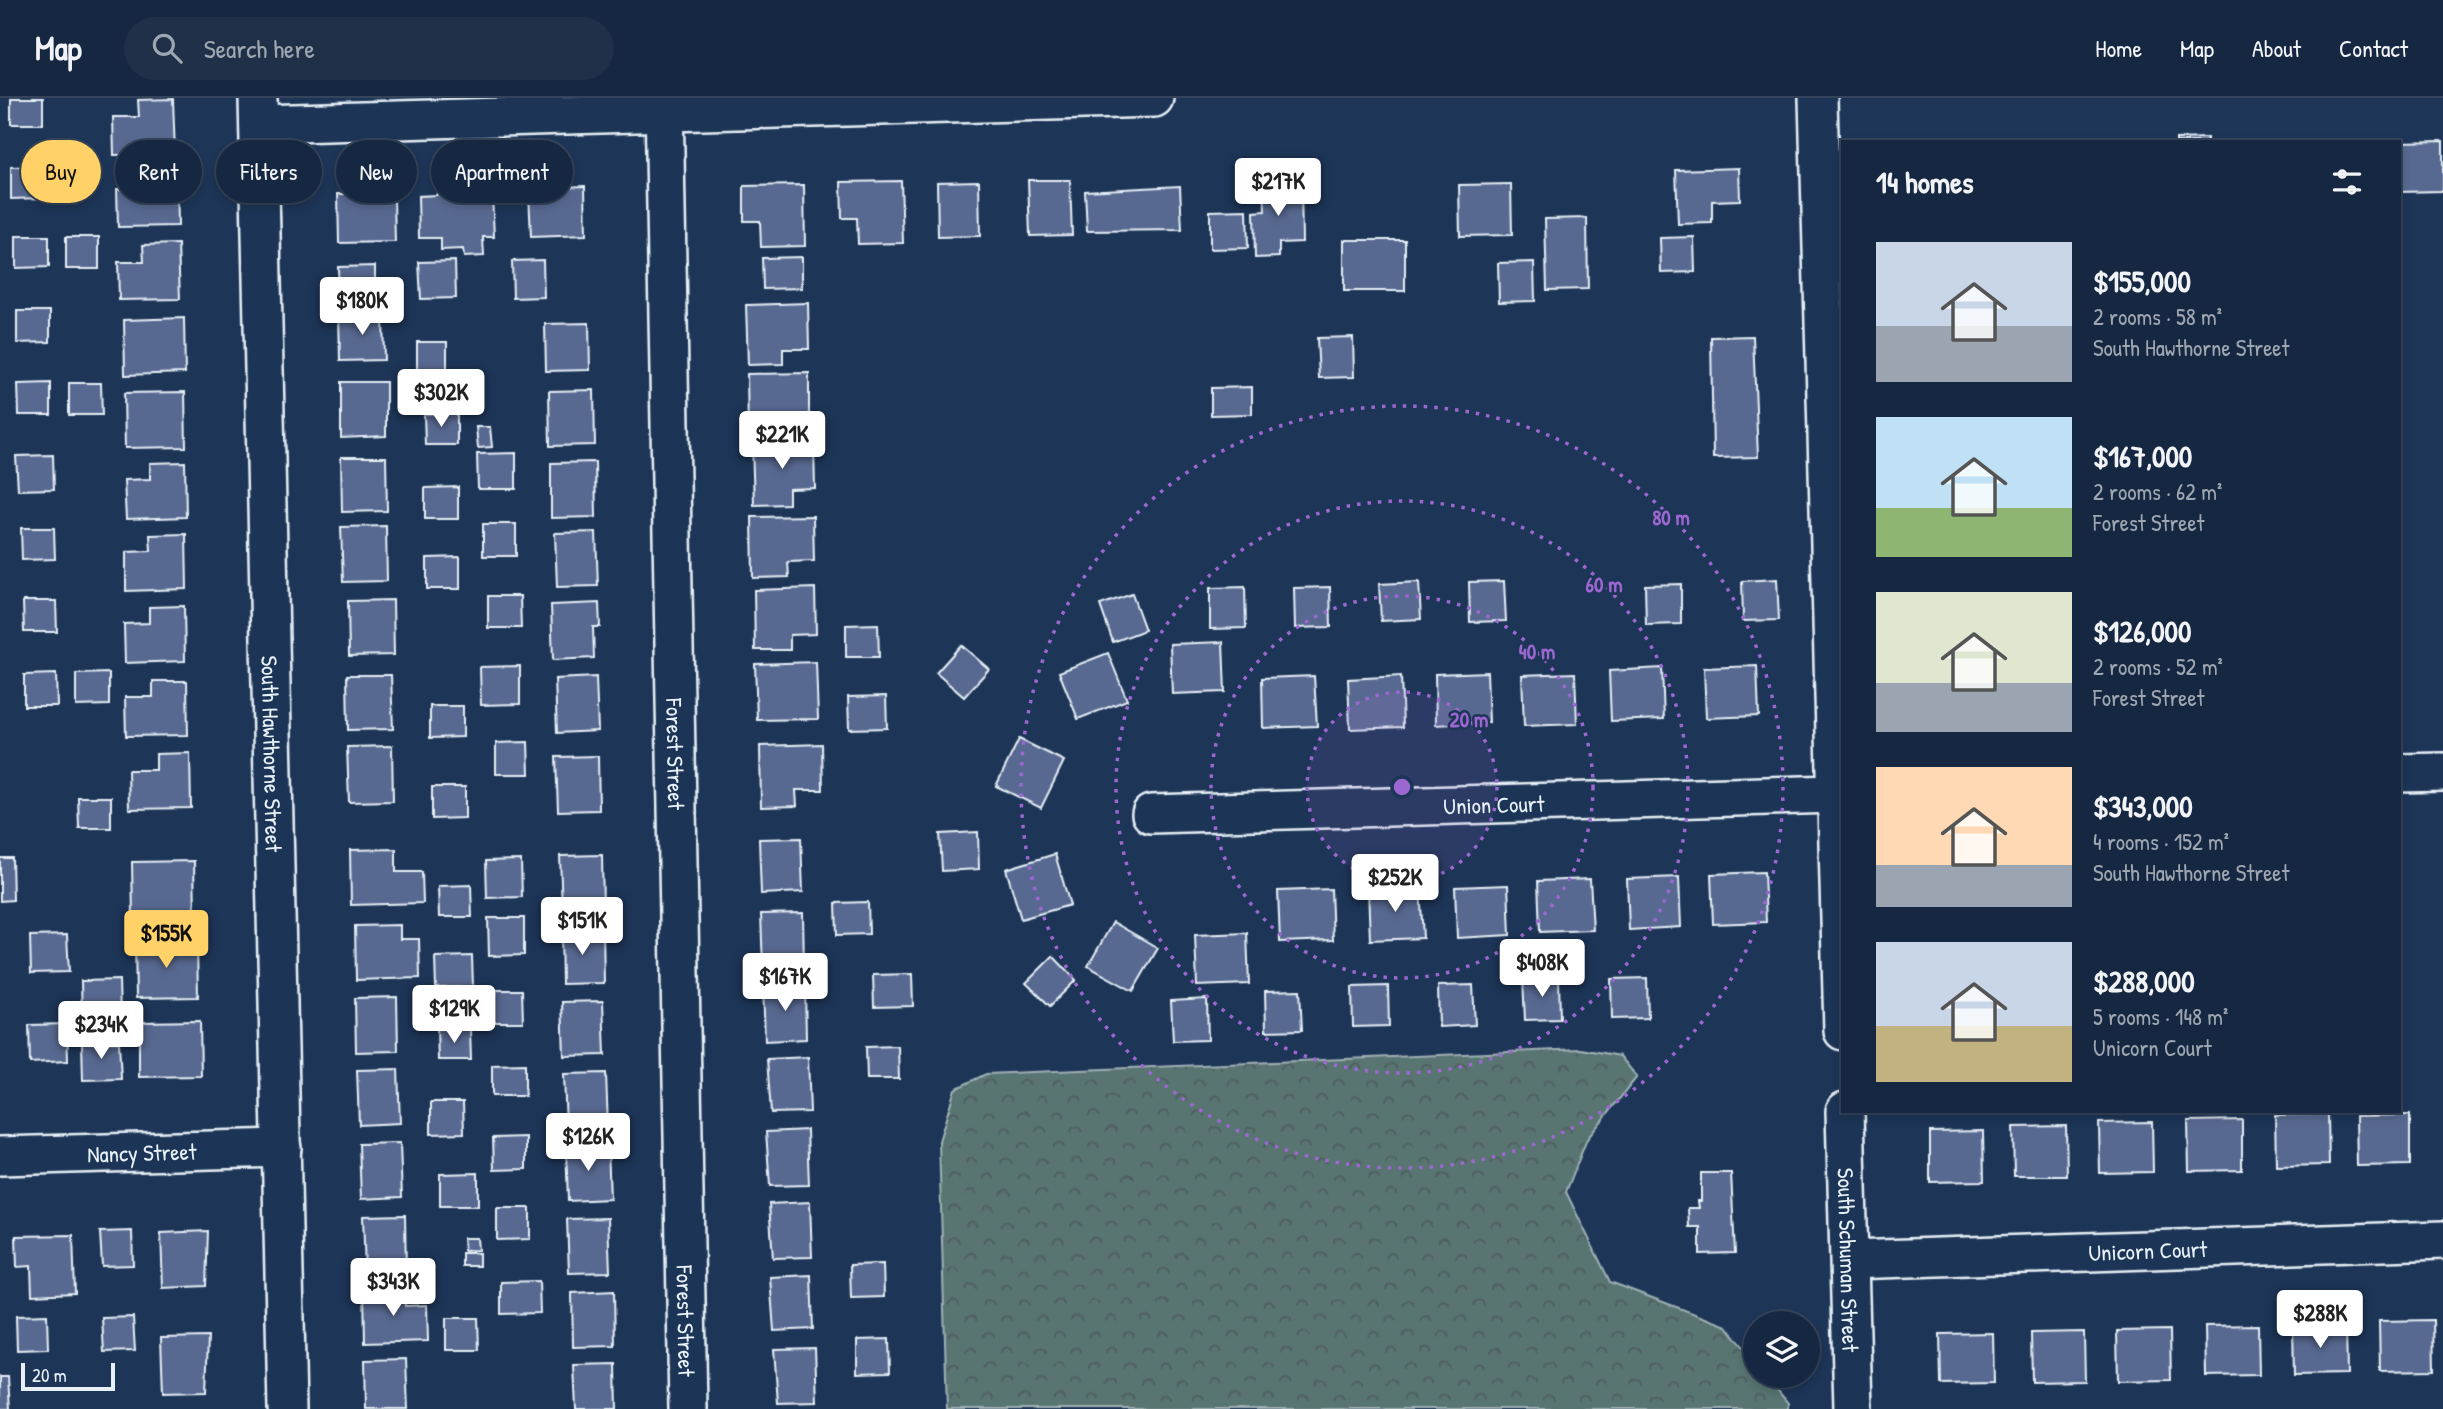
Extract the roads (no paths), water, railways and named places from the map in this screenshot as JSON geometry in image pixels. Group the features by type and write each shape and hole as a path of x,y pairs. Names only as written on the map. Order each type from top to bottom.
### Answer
{"street":[{"path":"258,111 1154,98"},
{"path":"1818,98 1838,745 1835,794 1841,972"},
{"name":"Forest Street","path":"664,105 688,1409"},
{"name":"South Hawthorne Street","path":"258,111 287,1409"},
{"path":"2401,773 2443,772"},
{"name":"Union Court","path":"1152,814 1835,794"},
{"name":"South Schuman Street","path":"1845,1113 1853,1409"},
{"name":"Nancy Street","path":"0,1156 282,1148"},
{"name":"Unicorn Court","path":"1850,1259 2443,1240"}]}
